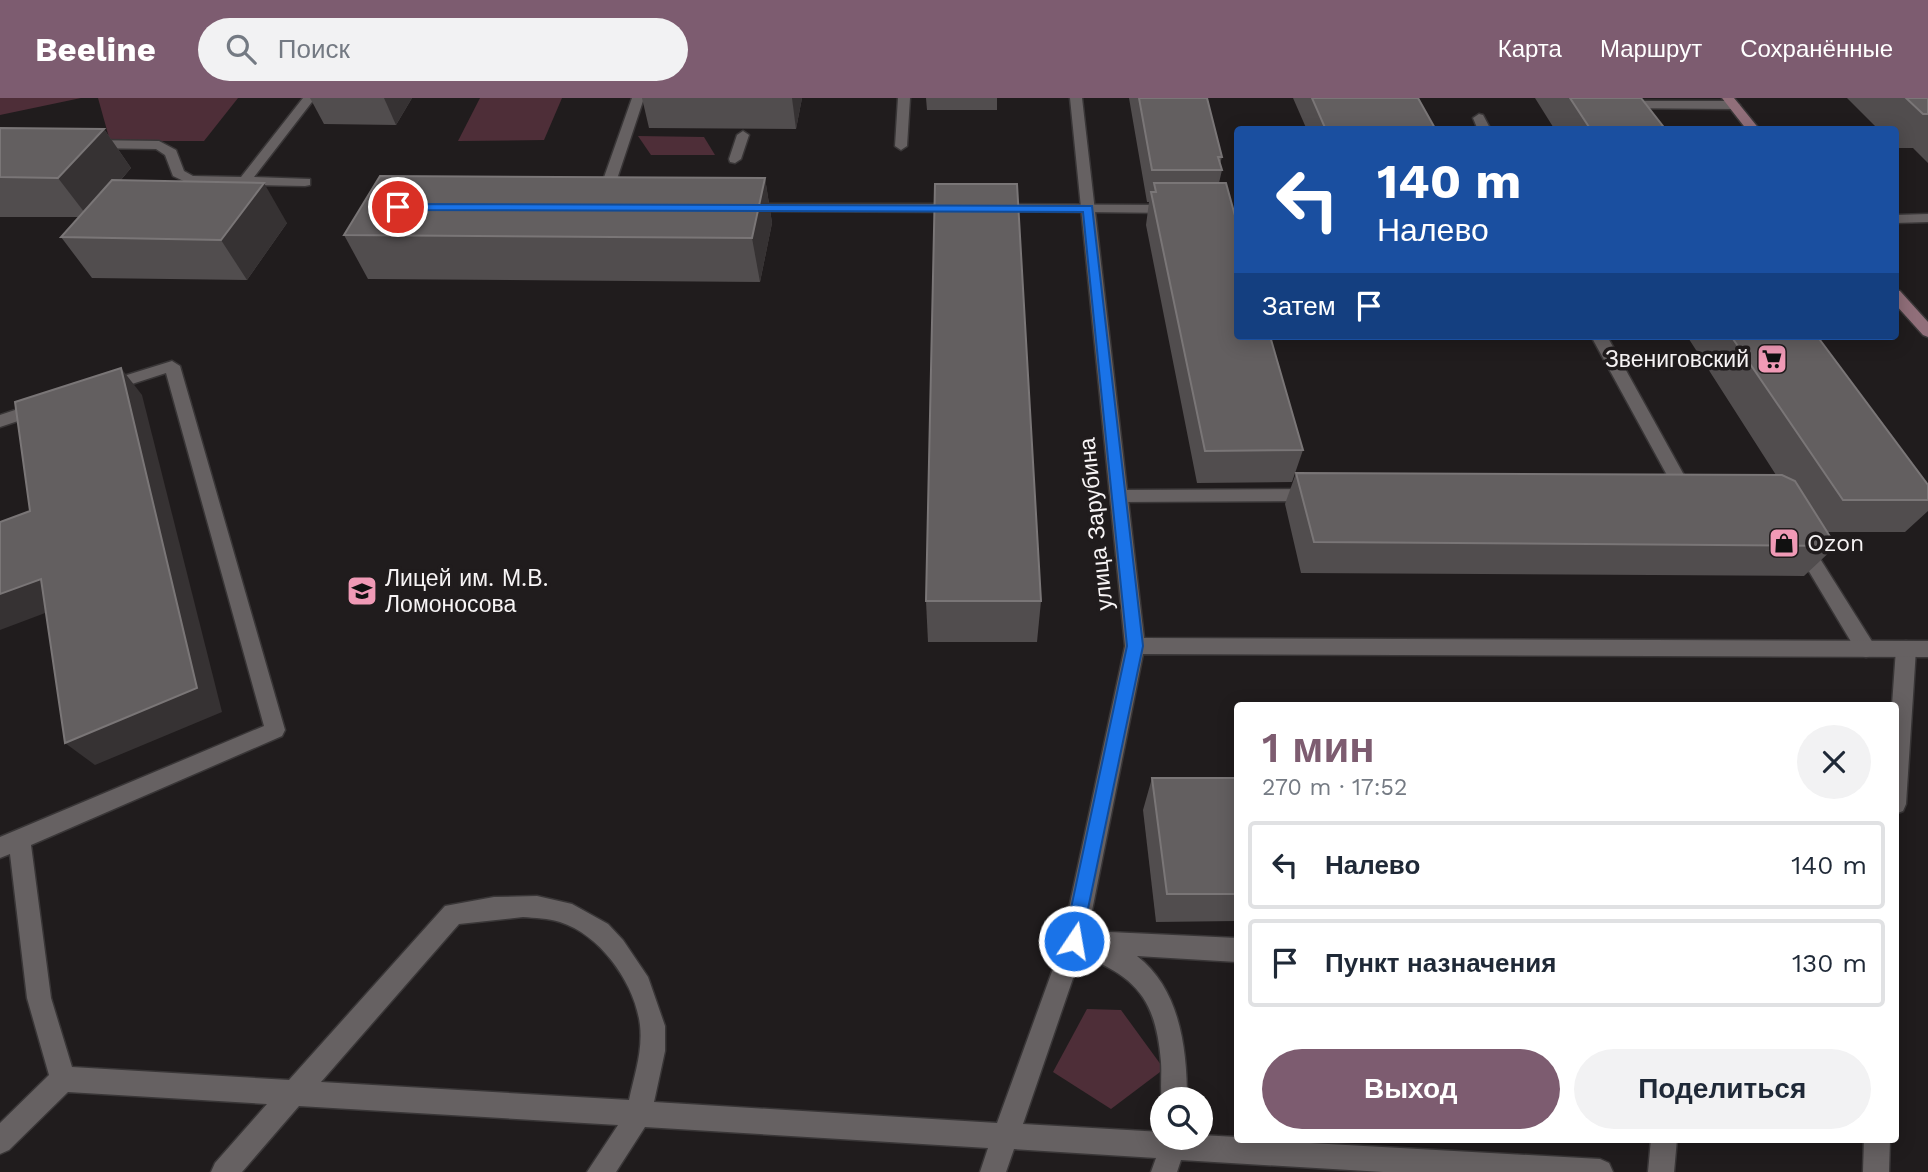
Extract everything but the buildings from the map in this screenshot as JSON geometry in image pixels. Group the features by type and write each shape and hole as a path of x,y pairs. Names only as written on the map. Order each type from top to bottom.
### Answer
{"main road":[{"path":"1731,102 1751,126"},
{"path":"1899,299 1928,332"}],"street":[{"path":"245,180 309,98"},
{"path":"600,207 638,98"},
{"path":"901,146 904,98"},
{"name":"улица Зарубина","path":"993,1172 1074,941 1135,646 1076,98"},
{"path":"1610,105 1731,102"},
{"path":"735,159 743,135"},
{"path":"76,144 159,145 171,153 178,173 190,180 305,182"},
{"path":"735,208 1183,209"},
{"path":"1899,219 1928,218"},
{"path":"1601,340 1686,495"},
{"path":"0,421 172,366 275,730 10,844 39,998 63,1079"},
{"path":"1119,496 1338,495"},
{"path":"1794,531 1867,649"},
{"path":"1135,646 1928,649"},
{"path":"1899,748 1906,649"},
{"path":"225,1172 453,914 491,908 531,907 564,912 587,922 610,940 631,967 647,1003 653,1045 639,1114 600,1172"},
{"path":"1074,941 1234,950"},
{"path":"1074,941 1133,967 1159,1001 1168,1026 1175,1065 1174,1087"},
{"path":"0,1141 63,1079 1006,1136 1150,1141"},
{"path":"1661,1172 1664,1143"},
{"path":"1876,1172 1877,1143"},
{"path":"1213,1145 1600,1172"},
{"path":"1164,1172 1171,1150"}],"shaded area":[{"path":"0,98 81,98 0,115"},
{"path":"98,98 238,98 204,141 110,141"},
{"path":"480,98 562,98 544,140 458,141"},
{"path":"638,136 704,137 715,155 651,155"},
{"path":"1087,1009 1121,1010 1164,1069 1111,1109 1053,1072"}],"place":[{"name":"Звениговский","path":"1772,359"},
{"name":"Ozon","path":"1784,543"},
{"name":"Лицей им. М.В. Ломоносова","path":"362,591"}],"route":[{"path":"398,207 1088,208 1135,646 1074,941"}]}
